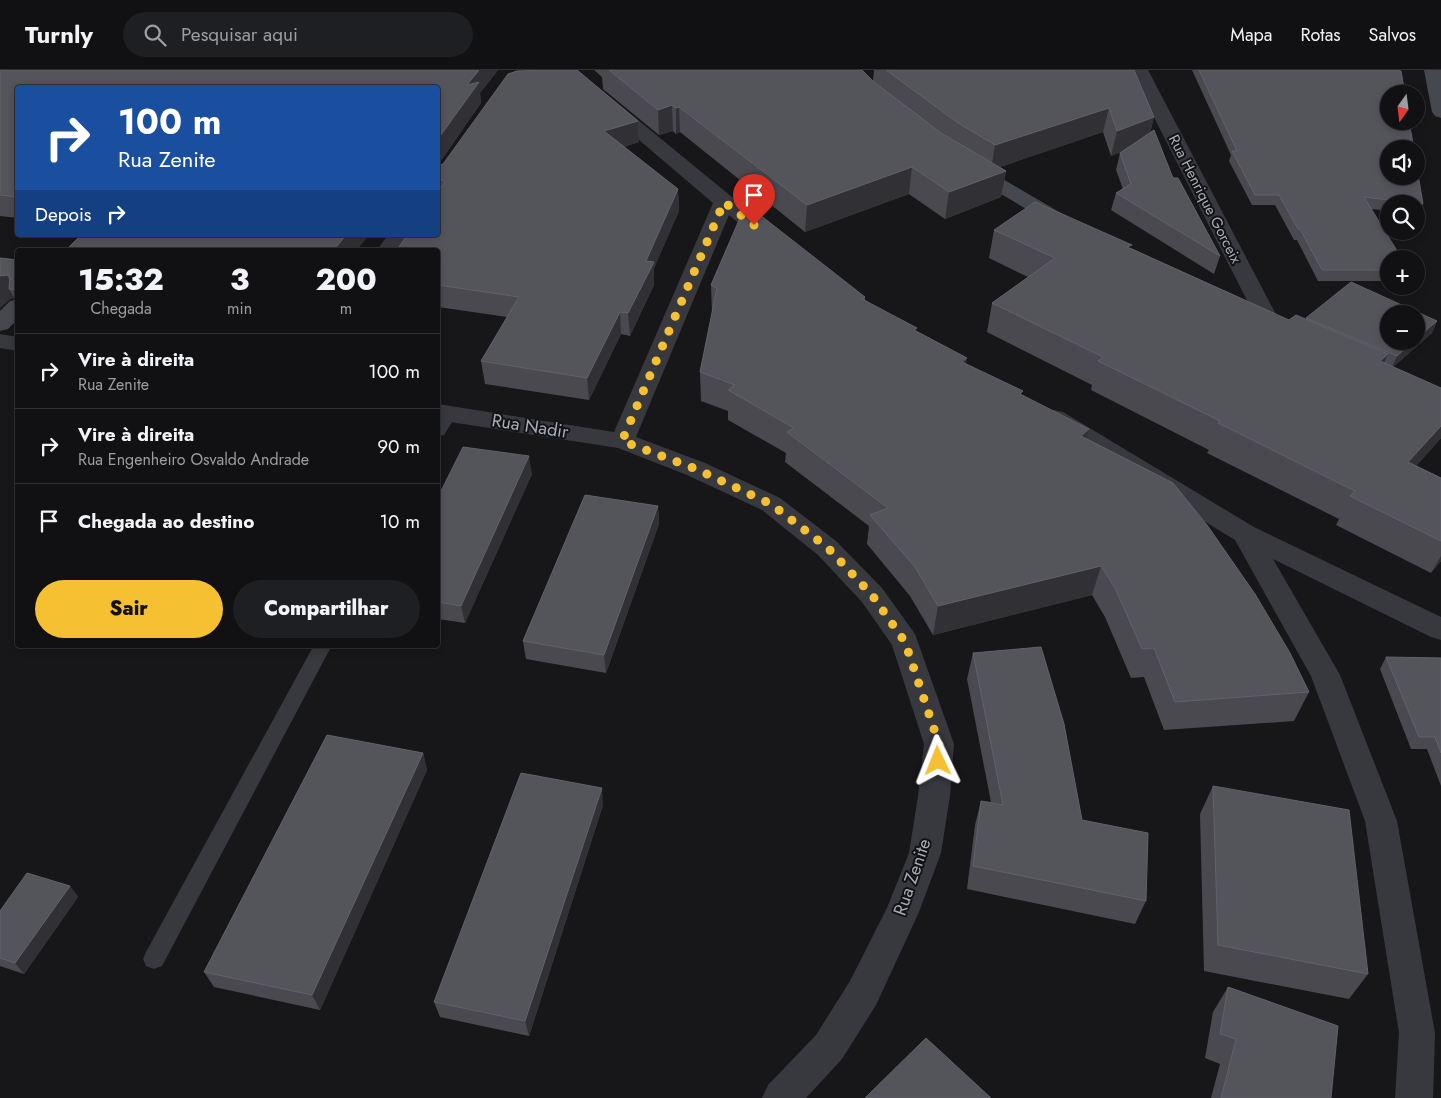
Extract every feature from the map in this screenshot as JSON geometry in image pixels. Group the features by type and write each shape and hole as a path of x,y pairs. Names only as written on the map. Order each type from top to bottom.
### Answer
{"street":[{"name":"Rua Henrique Gorceix","path":"1139,70 1281,332 1245,315"},
{"path":"1433,70 1441,112"},
{"path":"564,71 724,202 788,250"},
{"path":"954,158 1049,216 1085,234"},
{"path":"622,441 724,202"},
{"path":"389,248 398,237"},
{"path":"0,324 15,309"},
{"path":"0,341 15,344"},
{"path":"1031,405 1244,534 1441,629"},
{"name":"Rua Nadir","path":"441,419 622,441"},
{"name":"Rua Zenite","path":"622,441 696,469 771,504 828,548 872,595 905,642 939,744 934,796 925,853 902,912 862,992 829,1047 781,1098"},
{"path":"1244,534 1325,675 1381,822 1417,1033 1414,1098"}],"lane":[{"path":"154,959 321,648"}],"building":[{"path":"0,70 479,70 467,85 479,82 440,136 440,85 15,85 15,197 0,195"},
{"path":"577,70 638,121 604,131 678,189 646,261 654,262 628,313 620,312 587,378 481,361 519,297 440,285 440,248 398,248 406,237 440,237 440,189 445,182 440,178 440,165 443,164 508,74 517,71"},
{"path":"609,70 862,70 874,82 941,133 1006,171 949,192 912,167 807,205 679,107 676,108 672,105 658,110"},
{"path":"886,70 1134,70 1154,117 1117,131 1109,108 995,145 958,123"},
{"path":"1199,70 1401,71 1403,85 1380,85 1380,130 1411,130 1412,140 1380,140 1380,185 1420,185 1421,195 1380,195 1380,199 1364,197 1380,223 1380,240 1390,240 1396,250 1380,250 1380,270 1322,270 1279,195 1255,195 1232,151 1237,151"},
{"path":"1154,130 1173,178 1178,178 1220,256 1116,193 1131,184 1120,153"},
{"path":"1035,202 1132,245 1127,247 1289,320 1296,315 1388,354 1380,361 1441,388 1441,426 1408,462 1441,478 1441,541 1350,496 1355,491 1218,423 1220,421 1098,361 1103,357 992,303 1055,258 994,230"},
{"path":"746,204 865,297 862,299 917,328 914,330 967,358 962,362 1023,391 1020,394 1089,429 1081,436 1173,483 1207,525 1255,594 1290,653 1309,692 1175,702 1154,648 1142,649 1115,588 1101,566 938,606 915,567 870,515 888,508 787,432 794,428 728,390 735,385 700,372 717,288 711,285"},
{"path":"79,237 344,237 336,248 68,248"},
{"path":"0,258 15,260 15,290 9,289 10,277 7,275 0,276"},
{"path":"1351,282 1402,305 1380,305 1380,349 1306,318"},
{"path":"1425,316 1437,321 1425,331"},
{"path":"1383,350 1404,350 1397,356"},
{"path":"463,447 529,456 461,606 440,602 440,493"},
{"path":"585,495 658,506 604,655 523,641"},
{"path":"1041,647 1064,724 1082,820 1148,833 1146,901 973,866 981,801 1003,805 973,653"},
{"path":"1386,657 1441,658 1441,753 1435,737 1419,737"},
{"path":"327,735 423,753 312,995 204,972"},
{"path":"521,773 602,788 525,1021 434,1002"},
{"path":"1213,786 1349,810 1368,974 1218,945"},
{"path":"27,873 70,886 15,963 0,958 0,911"},
{"path":"1228,987 1338,1026 1331,1098 1221,1098 1236,1039 1220,1034"},
{"path":"926,1038 991,1098 865,1098"}],"route":[{"path":"754,225 724,202 622,441 696,469 771,504 828,548 872,595 905,642 926,700 939,744 938,761"}]}
